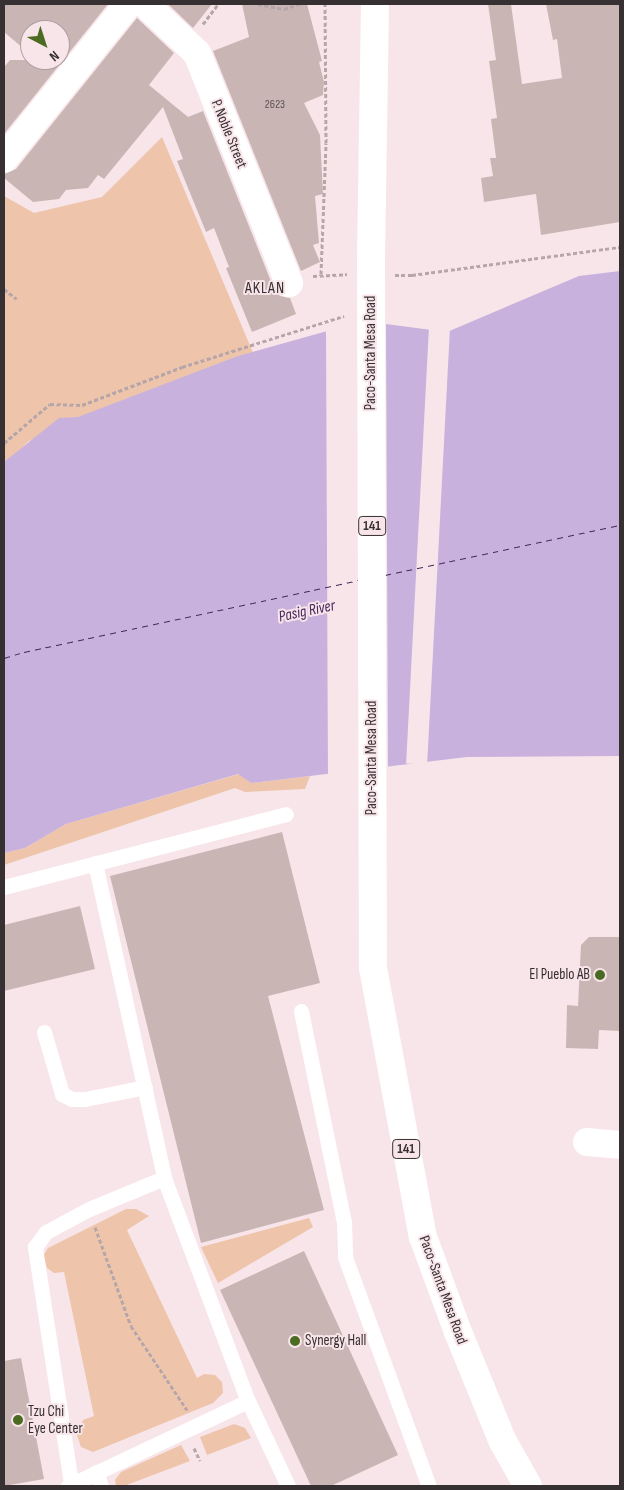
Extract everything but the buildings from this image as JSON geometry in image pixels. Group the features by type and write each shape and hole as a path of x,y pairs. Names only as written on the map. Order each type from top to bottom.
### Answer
{"main road":[{"path":"4,159 128,4"},
{"name":"P. Noble Street","path":"145,4 196,53 289,282"},
{"name":"Paco-Santa Mesa Road","path":"375,4 368,270 373,968 423,1237 458,1332 502,1440 528,1486"},
{"path":"587,1142 620,1145"}],"lane":[{"path":"4,886 286,814"},
{"path":"95,864 164,1178 248,1402 288,1486"},
{"path":"301,1011 344,1222 345,1257 428,1486"},
{"path":"44,1032 62,1094 72,1099 85,1100 145,1087"},
{"path":"164,1178 89,1208 46,1232 35,1248 70,1485 248,1402"},
{"path":"96,1472 101,1486"}],"path":[{"path":"258,4 284,9 299,4"},
{"path":"321,274 326,143 325,4"},
{"path":"289,282 321,274 368,270 412,275 620,246"},
{"path":"4,289 17,299"},
{"path":"4,443 50,404 82,405 182,367 348,315"},
{"path":"89,1208 131,1326 197,1425"}],"shaded area":[{"path":"162,137 254,355 29,441 10,459 4,461 4,196 34,213 102,197"},
{"path":"239,774 251,783 310,776 305,789 245,792 235,788 4,865 4,853 25,848 66,824"},
{"path":"126,1209 136,1209 149,1216 127,1230 197,1378 204,1374 215,1375 222,1382 223,1393 213,1403 93,1452 81,1447 77,1435 83,1420 94,1416 64,1272 54,1273 47,1268 43,1256 48,1248"},
{"path":"309,1218 313,1227 218,1283 201,1247"},
{"path":"234,1424 245,1428 251,1438 207,1455 200,1437"},
{"path":"181,1445 190,1461 124,1486 116,1486 115,1480 121,1472"}],"water":[{"name":"Pasig River","path":"620,271 620,756 467,757 251,783 238,774 66,824 25,848 4,853 4,462 59,418 78,417 238,356 363,321 447,332 579,276"}],"pier":[{"path":"363,319 386,322 388,770 328,777 326,329"},
{"path":"429,327 450,328 427,765 406,763"}],"ferry route":[{"path":"385,575 620,525"},
{"path":"4,658 24,652 359,580"}],"place":[{"name":"El Pueblo AB","path":"600,975"},
{"name":"Synergy Hall","path":"295,1341"},
{"name":"Tzu Chi Eye Center","path":"18,1420"}],"district":[{"name":"AKLAN","path":"265,289"}]}
